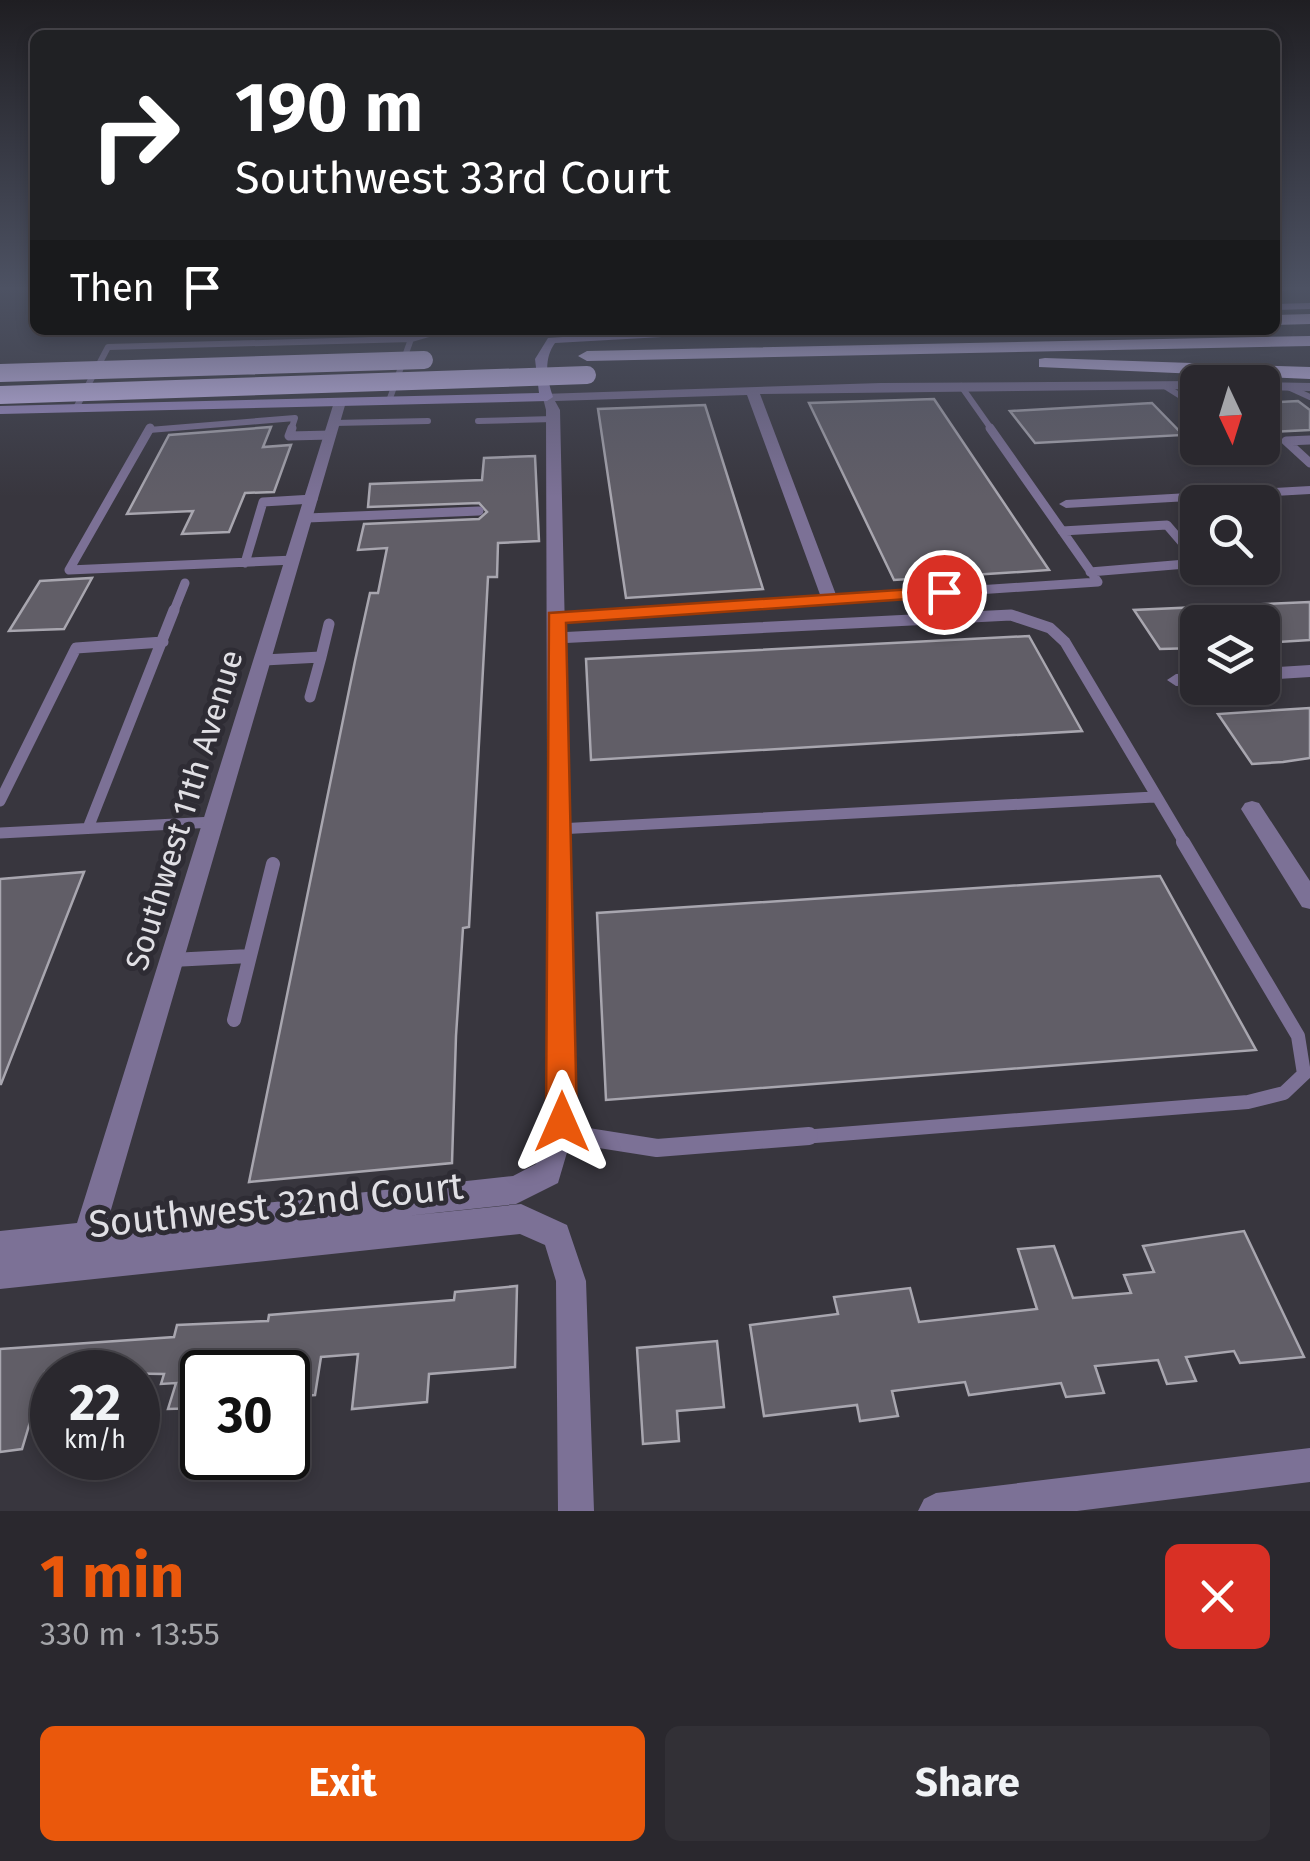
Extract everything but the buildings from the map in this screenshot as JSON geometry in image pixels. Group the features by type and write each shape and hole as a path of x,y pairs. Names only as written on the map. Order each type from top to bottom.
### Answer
{"highway":[{"path":"587,366 621,357"},
{"path":"0,395 861,357"},
{"path":"0,373 1310,360"},
{"path":"1045,363 1310,373"}],"street":[{"path":"544,357 540,381 553,420 562,1122"},
{"path":"0,410 76,408 335,420 389,401 961,386 1180,385"},
{"path":"1280,386 1310,387"},
{"path":"752,391 830,600"},
{"name":"Southwest 11th Avenue","path":"88,1236 335,420"},
{"path":"1066,504 1310,490"},
{"path":"1280,673 1310,671"},
{"path":"1176,680 1180,680"},
{"path":"1252,809 1310,900"},
{"name":"Southwest 32nd Court","path":"0,1246 516,1190 548,1173 562,1122"},
{"name":"Southwest 32nd Court","path":"0,1274 521,1219 556,1236 571,1281 576,1511"},
{"path":"936,1511 1310,1465"}],"lane":[{"path":"76,408 103,357"},
{"path":"389,401 405,357"},
{"path":"1164,385 1180,395"},
{"path":"961,386 1094,577"},
{"path":"1286,386 1310,397"},
{"path":"294,560 68,570 151,427 295,418 289,436 335,420 428,421"},
{"path":"478,421 553,420"},
{"path":"1310,440 1286,441 1310,463"},
{"path":"244,563 264,502 310,509 479,511"},
{"path":"1062,532 1167,526 1180,541"},
{"path":"556,628 1094,577 1180,565"},
{"path":"88,828 185,583"},
{"path":"556,628 1010,615 1050,628 1064,642 1298,1036 1304,1074 1284,1093 1248,1102 656,1148 584,1138 562,1122"},
{"path":"310,697 329,624"},
{"path":"0,801 76,648 163,642"},
{"path":"264,660 320,656"},
{"path":"558,830 1154,796"},
{"path":"0,834 214,822"},
{"path":"234,1020 272,864"},
{"path":"172,960 250,956"}],"route":[{"path":"562,1122 556,618 944,592"}]}
